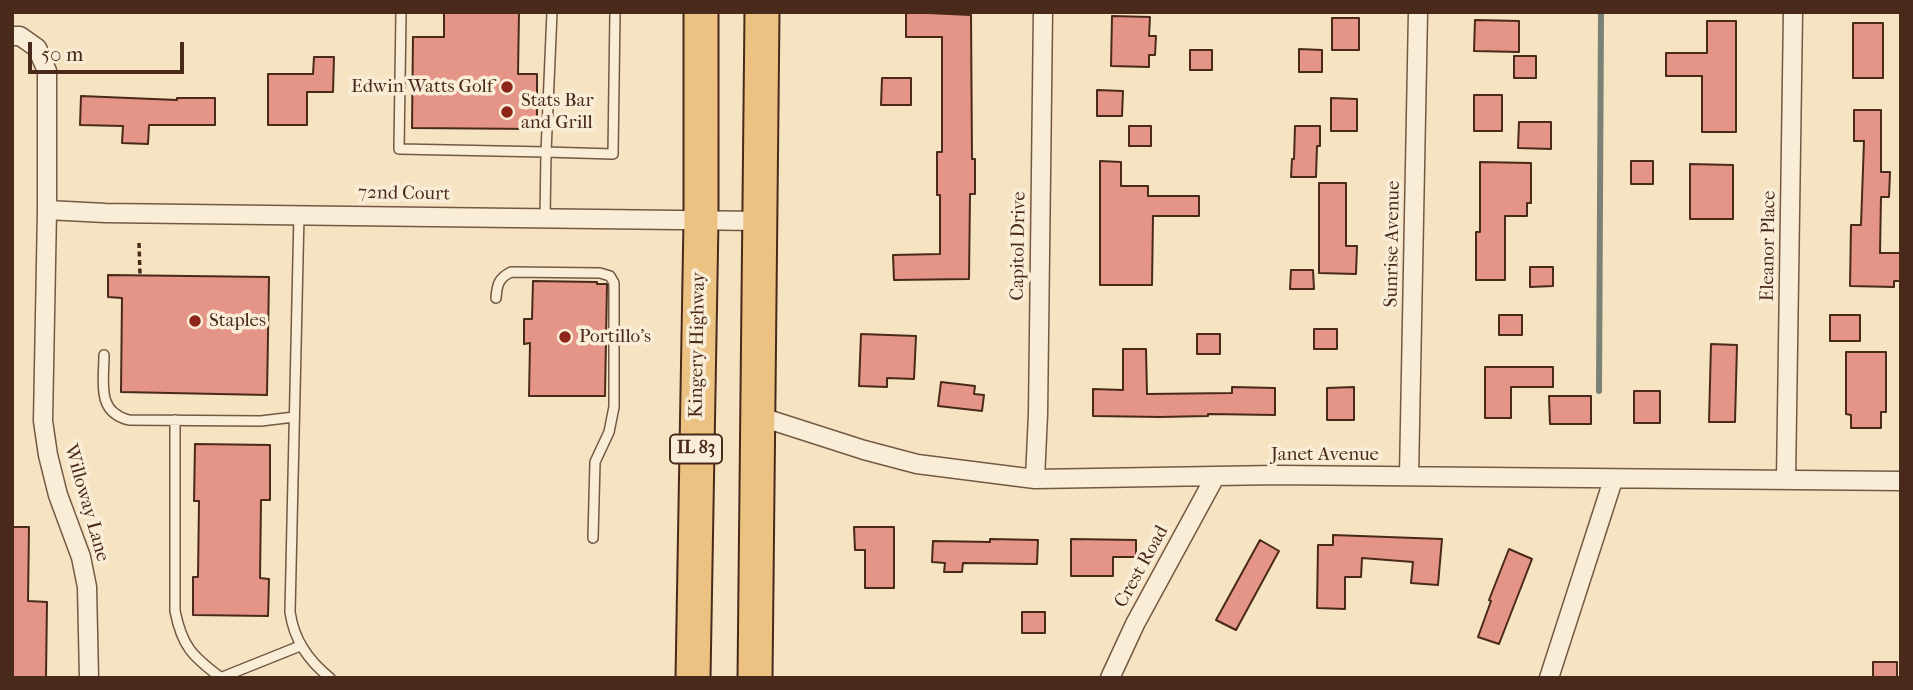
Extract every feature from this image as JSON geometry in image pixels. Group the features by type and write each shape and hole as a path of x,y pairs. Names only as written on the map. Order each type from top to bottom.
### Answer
{"highway":[{"name":"Kingery Highway","path":"694,678 701,220 701,12"},
{"path":"755,678 762,12"}],"street":[{"name":"Capitol Drive","path":"1035,480 1043,12"},
{"name":"Sunrise Avenue","path":"1409,476 1418,12"},
{"name":"Eleanor Place","path":"1786,480 1793,12"},
{"name":"Willoway Lane","path":"12,36 20,36 37,48 47,71 43,421 58,495 81,557 87,587 89,678"},
{"name":"72nd Court","path":"47,209 105,213 760,220"},
{"name":"Janet Avenue","path":"758,416 917,464 1035,480 1409,476 1901,481"},
{"name":"Crest Road","path":"1110,678 1135,624 1215,477"},
{"path":"1549,678 1613,480"}],"lane":[{"path":"401,12 399,149 613,154 615,12"},
{"path":"545,218 552,12"},
{"path":"299,214 290,612 292,628 300,646 330,678"},
{"path":"496,298 497,285 502,276 511,272 600,273 610,276 614,283 614,407 609,432 595,462 593,538"},
{"path":"104,355 104,400 118,417 129,420 261,421 294,418"},
{"path":"175,420 175,611 178,629 193,657 220,678 300,646"}],"path":[{"path":"139,243 140,275"}],"building":[{"path":"444,12 519,12 518,74 537,74 537,129 412,128 413,37 444,37"},
{"path":"906,12 971,15 972,159 975,159 975,194 970,194 969,279 894,280 893,255 940,254 937,152 942,152 942,37 906,37"},
{"path":"1112,16 1150,17 1149,36 1156,36 1155,55 1149,55 1149,67 1111,66"},
{"path":"1332,18 1359,18 1359,50 1332,50"},
{"path":"1475,20 1519,21 1519,52 1474,51"},
{"path":"1707,21 1736,21 1736,132 1702,132 1702,76 1666,76 1666,53 1707,53"},
{"path":"1853,23 1883,23 1883,78 1853,78"},
{"path":"1299,49 1322,50 1322,72 1299,72"},
{"path":"1190,50 1212,50 1212,70 1190,70"},
{"path":"1514,56 1536,56 1536,78 1514,78"},
{"path":"314,57 334,57 333,92 307,92 307,125 268,125 268,74 313,74"},
{"path":"882,78 911,78 911,105 881,105"},
{"path":"1097,90 1123,91 1122,116 1097,116"},
{"path":"1474,95 1502,95 1502,131 1474,131"},
{"path":"81,96 177,100 215,98 215,125 149,125 148,144 122,143 123,126 80,125"},
{"path":"1331,98 1357,99 1357,131 1331,131"},
{"path":"1854,110 1881,110 1881,172 1890,172 1889,197 1881,197 1880,253 1901,253 1901,281 1894,281 1894,287 1850,286 1851,225 1861,225 1864,141 1854,141"},
{"path":"1519,122 1551,122 1551,149 1518,148"},
{"path":"1129,126 1151,126 1151,146 1129,146"},
{"path":"1295,126 1320,126 1316,177 1291,177"},
{"path":"1100,161 1121,162 1121,186 1148,186 1148,196 1199,196 1199,216 1153,216 1152,285 1100,285"},
{"path":"1631,161 1653,161 1653,184 1631,184"},
{"path":"1480,162 1531,163 1531,203 1527,203 1527,216 1505,216 1505,280 1476,280 1476,232 1480,232"},
{"path":"1690,164 1733,165 1733,219 1690,219"},
{"path":"1319,183 1346,183 1346,246 1357,246 1356,274 1319,273"},
{"path":"1530,267 1553,267 1553,286 1530,287"},
{"path":"1291,270 1313,270 1314,289 1290,289"},
{"name":"Staples","path":"108,275 269,277 267,395 121,392 122,298 108,297"},
{"name":"Portillo's","path":"533,281 607,284 605,396 529,396 530,343 524,344 524,319 532,319"},
{"path":"1499,315 1522,315 1522,335 1499,335"},
{"path":"1830,315 1860,315 1860,341 1830,341"},
{"path":"1314,329 1337,329 1337,349 1314,349"},
{"path":"861,334 916,336 914,379 887,378 887,387 859,386"},
{"path":"1197,334 1220,334 1220,354 1197,354"},
{"path":"1711,344 1737,345 1735,422 1709,422"},
{"path":"1123,349 1146,349 1147,394 1232,393 1232,387 1275,388 1275,415 1093,416 1093,389 1123,390"},
{"path":"1846,352 1886,352 1886,412 1881,412 1881,428 1851,428 1851,415 1846,414"},
{"path":"1485,367 1553,367 1553,387 1511,387 1511,418 1485,418"},
{"path":"941,382 975,386 974,394 984,395 982,411 938,406"},
{"path":"1354,387 1354,420 1327,420 1327,388"},
{"path":"1634,391 1660,391 1660,423 1634,423"},
{"path":"1549,396 1591,396 1591,424 1550,424"},
{"path":"195,444 270,445 270,500 261,500 260,578 269,579 268,616 193,615 193,577 198,577 199,501 194,501"},
{"path":"12,527 29,527 28,601 47,602 46,677 12,677"},
{"path":"854,527 894,527 894,588 865,588 865,550 855,550"},
{"path":"1333,535 1442,539 1438,585 1411,583 1413,562 1362,558 1361,577 1345,577 1345,609 1317,608 1318,545 1333,545"},
{"path":"990,539 1038,540 1037,564 963,563 962,572 944,572 945,563 932,562 933,541 990,542"},
{"path":"1071,539 1136,540 1136,557 1113,557 1113,576 1071,576"},
{"path":"1260,540 1279,551 1236,630 1216,620"},
{"path":"1509,549 1532,559 1499,644 1478,637"},
{"path":"1022,612 1045,612 1045,633 1022,633"},
{"path":"1873,662 1897,662 1897,678 1873,678"}],"waterway":[{"path":"1599,391 1601,12"}],"place":[{"name":"Edwin Watts Golf","path":"507,87"},
{"name":"Stats Bar and Grill","path":"507,112"},
{"name":"Staples","path":"195,321"},
{"name":"Portillo's","path":"565,337"}]}
